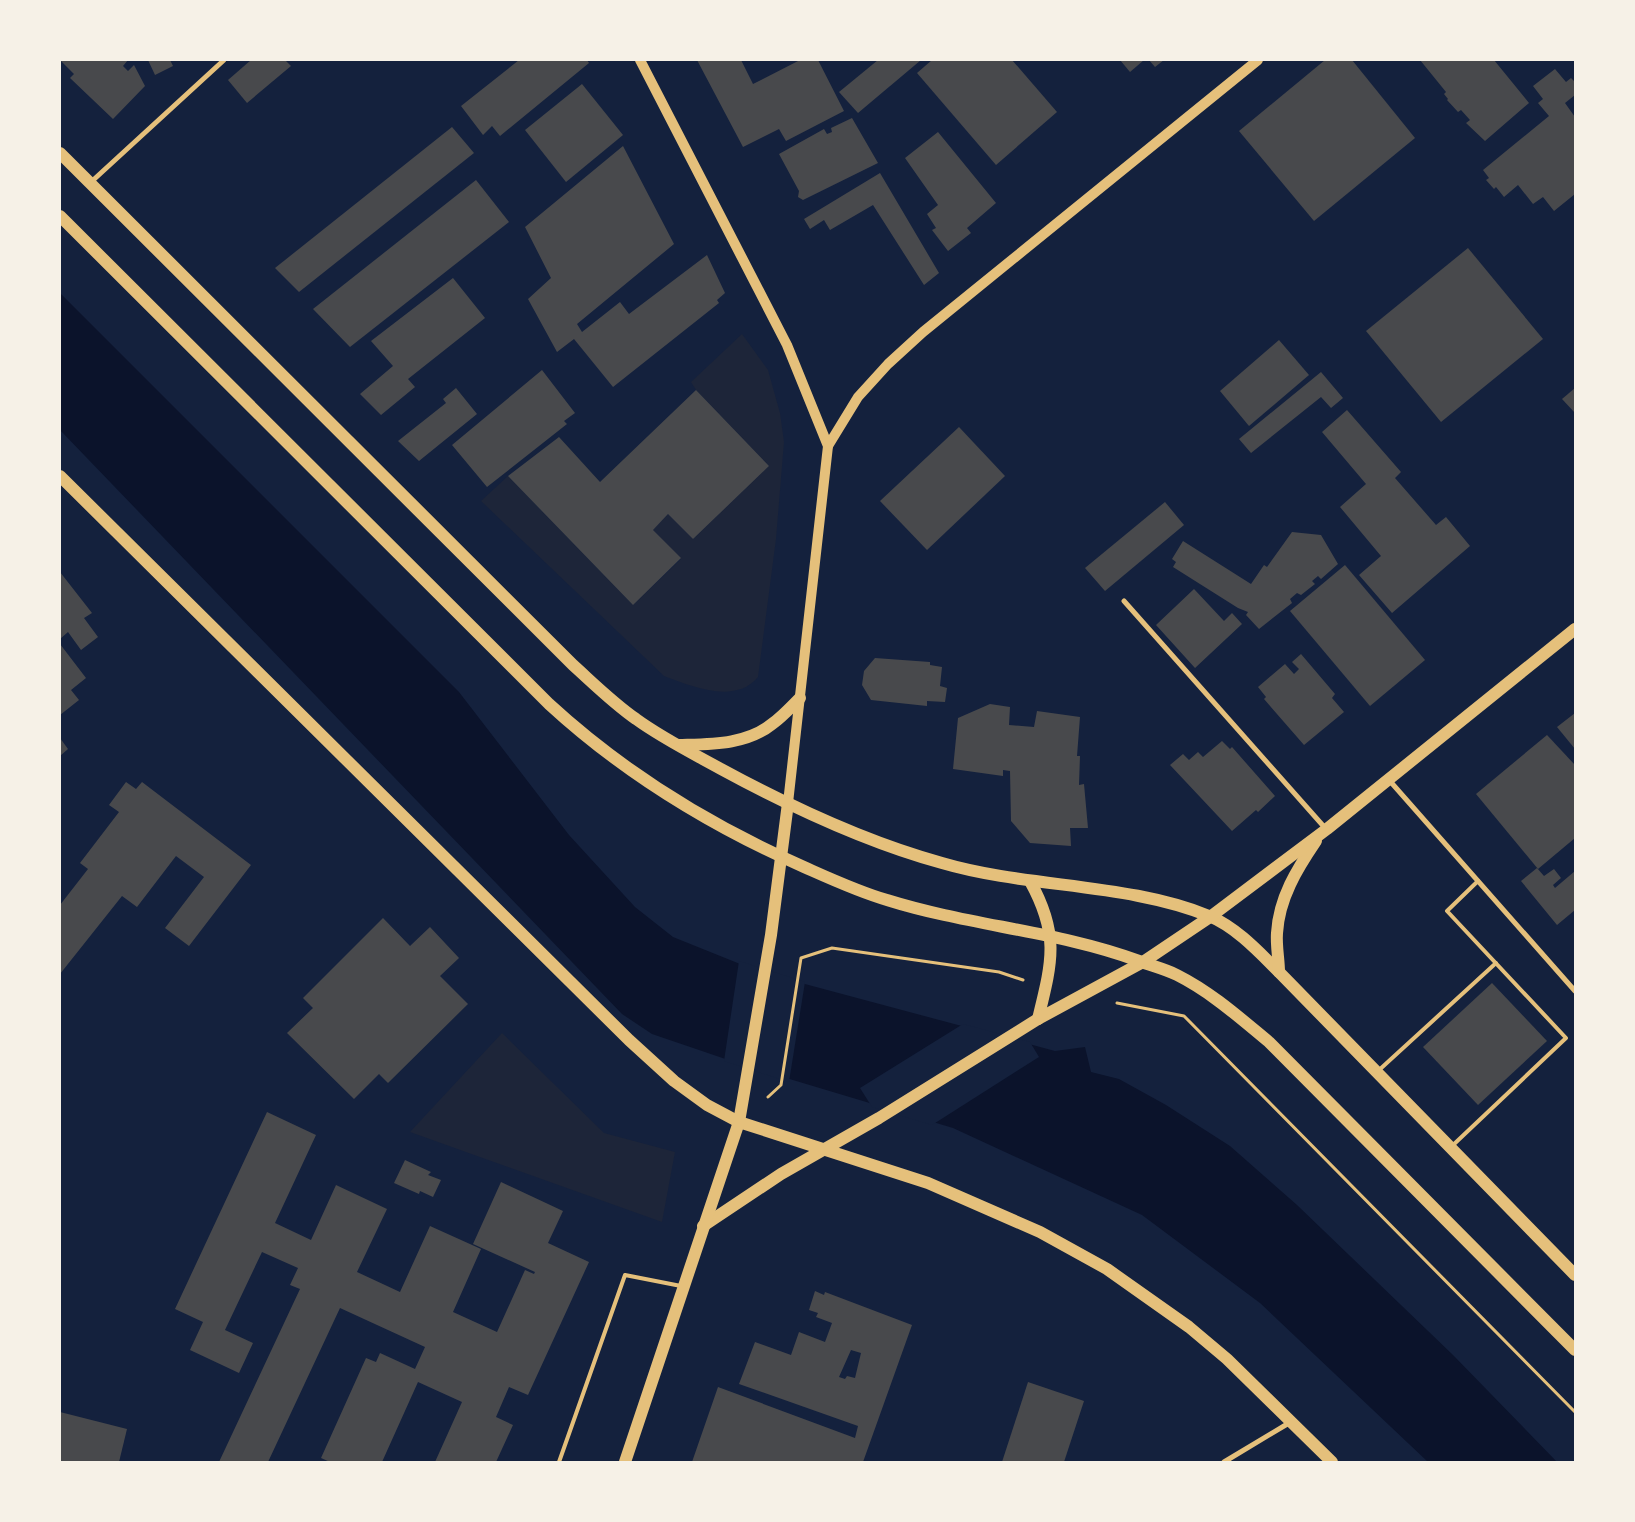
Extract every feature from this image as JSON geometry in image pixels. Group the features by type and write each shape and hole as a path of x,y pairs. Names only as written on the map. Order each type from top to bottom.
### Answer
{"main road":[{"path":"640,60 787,345 828,446"},
{"path":"625,1462 739,1122 748,1080 768,953 788,803 828,446 858,397 888,364 924,332 1258,60"},
{"path":"60,153 572,665 636,719 678,746 788,803 896,849 976,872 1134,896 1210,916 1248,942 1280,972 1575,1275"},
{"path":"60,216 582,734 619,764 659,790 732,832 780,857 845,886 887,901 1080,942 1177,975 1233,1012 1269,1042 1575,1350"},
{"path":"60,476 629,1040 674,1081 707,1104 739,1122 928,1183 1040,1232 1107,1269 1189,1327 1292,1421 1332,1462"},
{"path":"703,1226 749,1194 879,1118 1038,1019 1143,962 1210,916 1324,831 1575,630"},
{"path":"678,746 719,744 748,737 770,726 800,698"},
{"path":"1280,972 1277,933 1282,904 1294,874 1324,831"},
{"path":"1030,881 1049,921 1050,937 1050,962 1038,1019"}],"street":[{"path":"90,183 224,60"},
{"path":"1124,601 1324,831"},
{"path":"1388,780 1575,992"},
{"path":"1224,1462 1292,1421"}],"lane":[{"path":"1450,1147 1566,1038 1446,911 1478,881"},
{"path":"1377,1072 1496,963"},
{"path":"559,1462 625,1275 683,1287"}],"path":[{"path":"781,1086 800,958 832,948 999,972 1046,988"},
{"path":"1081,997 1184,1016 1575,1412"}],"shaded area":[{"path":"60,293 459,692 569,835 635,907 673,937 760,972 1055,1051 1085,1047 1091,1072 1119,1079 1166,1105 1230,1146 1297,1205 1453,1355 1557,1462 1428,1462 1260,1303 1142,1215 953,1128 746,1066 652,1034 622,1014 60,430"},
{"path":"742,334 768,370 780,413 784,442 776,539 758,677 748,685 737,690 725,692 700,688 664,676 481,501 508,476 633,605 681,559 653,530 668,514 693,539 769,466 696,390 691,382"},
{"path":"502,1033 604,1133 675,1152 662,1222 410,1132"}],"pier":[{"path":"739,961 805,982 789,1082 724,1061"},
{"path":"963,1024 1030,1042 1039,1057 932,1125 872,1107 860,1088"}],"building":[{"path":"60,60 128,60 123,66 128,71 134,65 145,86 113,119 70,78 74,74"},
{"path":"148,60 170,60 173,66 155,75"},
{"path":"251,60 285,60 291,66 247,103 228,80"},
{"path":"519,60 587,60 589,63 500,136 492,126 483,135 461,106"},
{"path":"697,60 741,60 753,84 800,60 818,60 844,111 786,141 779,129 743,147"},
{"path":"878,60 921,60 858,113 839,92"},
{"path":"932,60 1012,60 1057,112 996,165 917,73"},
{"path":"1120,60 1144,60 1130,72"},
{"path":"1149,60 1164,60 1155,67"},
{"path":"1325,60 1352,60 1415,138 1314,221 1239,131"},
{"path":"1420,60 1494,60 1529,103 1485,141 1466,123 1470,120 1461,110 1458,112 1447,100 1444,94 1446,92"},
{"path":"1555,69 1566,82 1571,78 1575,82 1575,95 1565,103 1575,117 1575,194 1554,211 1543,197 1533,204 1518,185 1504,197 1496,187 1494,189 1486,180 1489,178 1483,170 1549,116 1538,103 1543,99 1533,86"},
{"path":"582,84 623,135 566,182 525,130"},
{"path":"852,118 878,163 803,200 798,197 799,191 779,154 824,129 827,134 832,132 831,128"},
{"path":"452,127 474,153 299,292 275,268"},
{"path":"938,132 996,203 967,228 971,233 948,251 932,230 936,228 927,214 938,205 905,158"},
{"path":"623,146 674,244 577,324 582,332 620,302 629,314 707,255 725,293 717,300 719,303 613,387 574,339 557,352 528,299 551,278 525,227"},
{"path":"880,173 939,273 924,285 873,205 830,230 824,220 810,229 804,219"},
{"path":"476,180 509,222 350,347 313,309"},
{"path":"1468,248 1543,339 1441,422 1366,331"},
{"path":"453,278 485,318 408,379 415,387 381,415 360,394 393,366 371,341"},
{"path":"1279,340 1309,375 1249,426 1220,391"},
{"path":"542,370 575,413 564,421 567,424 487,487 452,445"},
{"path":"1321,372 1343,398 1331,408 1321,397 1251,453 1239,439"},
{"path":"456,388 477,414 419,461 398,441 446,403 443,399"},
{"path":"1575,388 1575,413 1562,399"},
{"path":"696,390 769,466 693,539 668,514 653,530 681,558 633,605 508,476 559,437 600,482"},
{"path":"1347,410 1401,472 1395,478 1436,525 1446,517 1470,546 1392,613 1359,575 1381,556 1340,507 1366,484 1322,432"},
{"path":"959,427 1005,476 927,550 880,501"},
{"path":"1165,502 1184,525 1105,591 1085,568"},
{"path":"1292,532 1321,535 1338,564 1321,579 1318,576 1312,581 1315,584 1301,595 1297,593 1290,599 1292,603 1259,629 1246,615 1248,612 1238,608 1173,567 1176,562 1172,559 1183,541 1251,584 1264,565 1267,567"},
{"path":"1345,565 1425,660 1370,706 1290,611"},
{"path":"60,572 92,613 84,618 98,637 81,650 68,632 60,639"},
{"path":"1194,589 1224,621 1232,613 1242,624 1195,668 1156,625"},
{"path":"60,644 86,678 71,690 79,700 60,715"},
{"path":"1301,654 1335,694 1332,698 1344,712 1304,745 1264,699 1266,697 1258,687 1285,664 1294,674 1299,669 1292,662"},
{"path":"875,658 930,662 930,665 942,667 940,686 947,688 945,702 927,701 927,706 871,700 862,685 864,671"},
{"path":"990,704 1010,707 1009,725 1034,727 1037,711 1080,717 1077,756 1080,756 1079,785 1084,784 1088,828 1070,828 1071,846 1030,843 1011,821 1010,771 1003,770 1003,776 953,769 958,718"},
{"path":"1575,713 1575,749 1557,727"},
{"path":"1547,735 1575,765 1575,838 1538,869 1476,794"},
{"path":"60,738 68,749 60,756"},
{"path":"1222,741 1230,749 1232,747 1275,796 1258,812 1256,810 1232,831 1170,765 1183,754 1189,760 1198,752 1203,757"},
{"path":"126,782 136,789 142,782 251,865 189,946 165,928 204,877 176,856 137,907 122,896 60,974 60,905 88,869 80,863 119,812 109,805"},
{"path":"1537,868 1544,876 1554,869 1561,878 1553,885 1555,888 1575,871 1575,910 1557,925 1521,881"},
{"path":"383,918 410,946 430,927 459,958 440,976 468,1004 388,1083 379,1074 354,1099 287,1033 313,1008 303,998"},
{"path":"1492,983 1547,1041 1478,1105 1423,1047"},
{"path":"267,1112 316,1135 275,1223 311,1240 336,1185 387,1209 357,1272 400,1292 430,1226 481,1249 453,1312 497,1332 525,1270 534,1274 535,1272 473,1244 501,1182 563,1211 548,1243 589,1262 528,1395 509,1387 496,1417 513,1425 496,1462 435,1462 462,1402 418,1382 382,1462 330,1462 321,1458 366,1358 376,1362 380,1353 415,1369 425,1347 340,1308 268,1462 219,1462 300,1289 290,1285 298,1268 262,1252 225,1330 253,1343 239,1373 190,1350 203,1322 175,1309"},
{"path":"405,1160 431,1172 428,1175 441,1180 433,1197 420,1191 419,1194 394,1183"},
{"path":"815,1291 824,1295 825,1292 912,1325 863,1462 692,1462 718,1387 855,1438 858,1426 739,1384 755,1342 791,1355 799,1332 825,1342 832,1323 816,1317 818,1313 809,1310","holes":["851,1350 861,1353 855,1378 847,1376 845,1379 839,1377"]},
{"path":"1028,1382 1084,1401 1064,1462 1002,1462"},
{"path":"60,1412 127,1429 119,1462 60,1462"}]}
